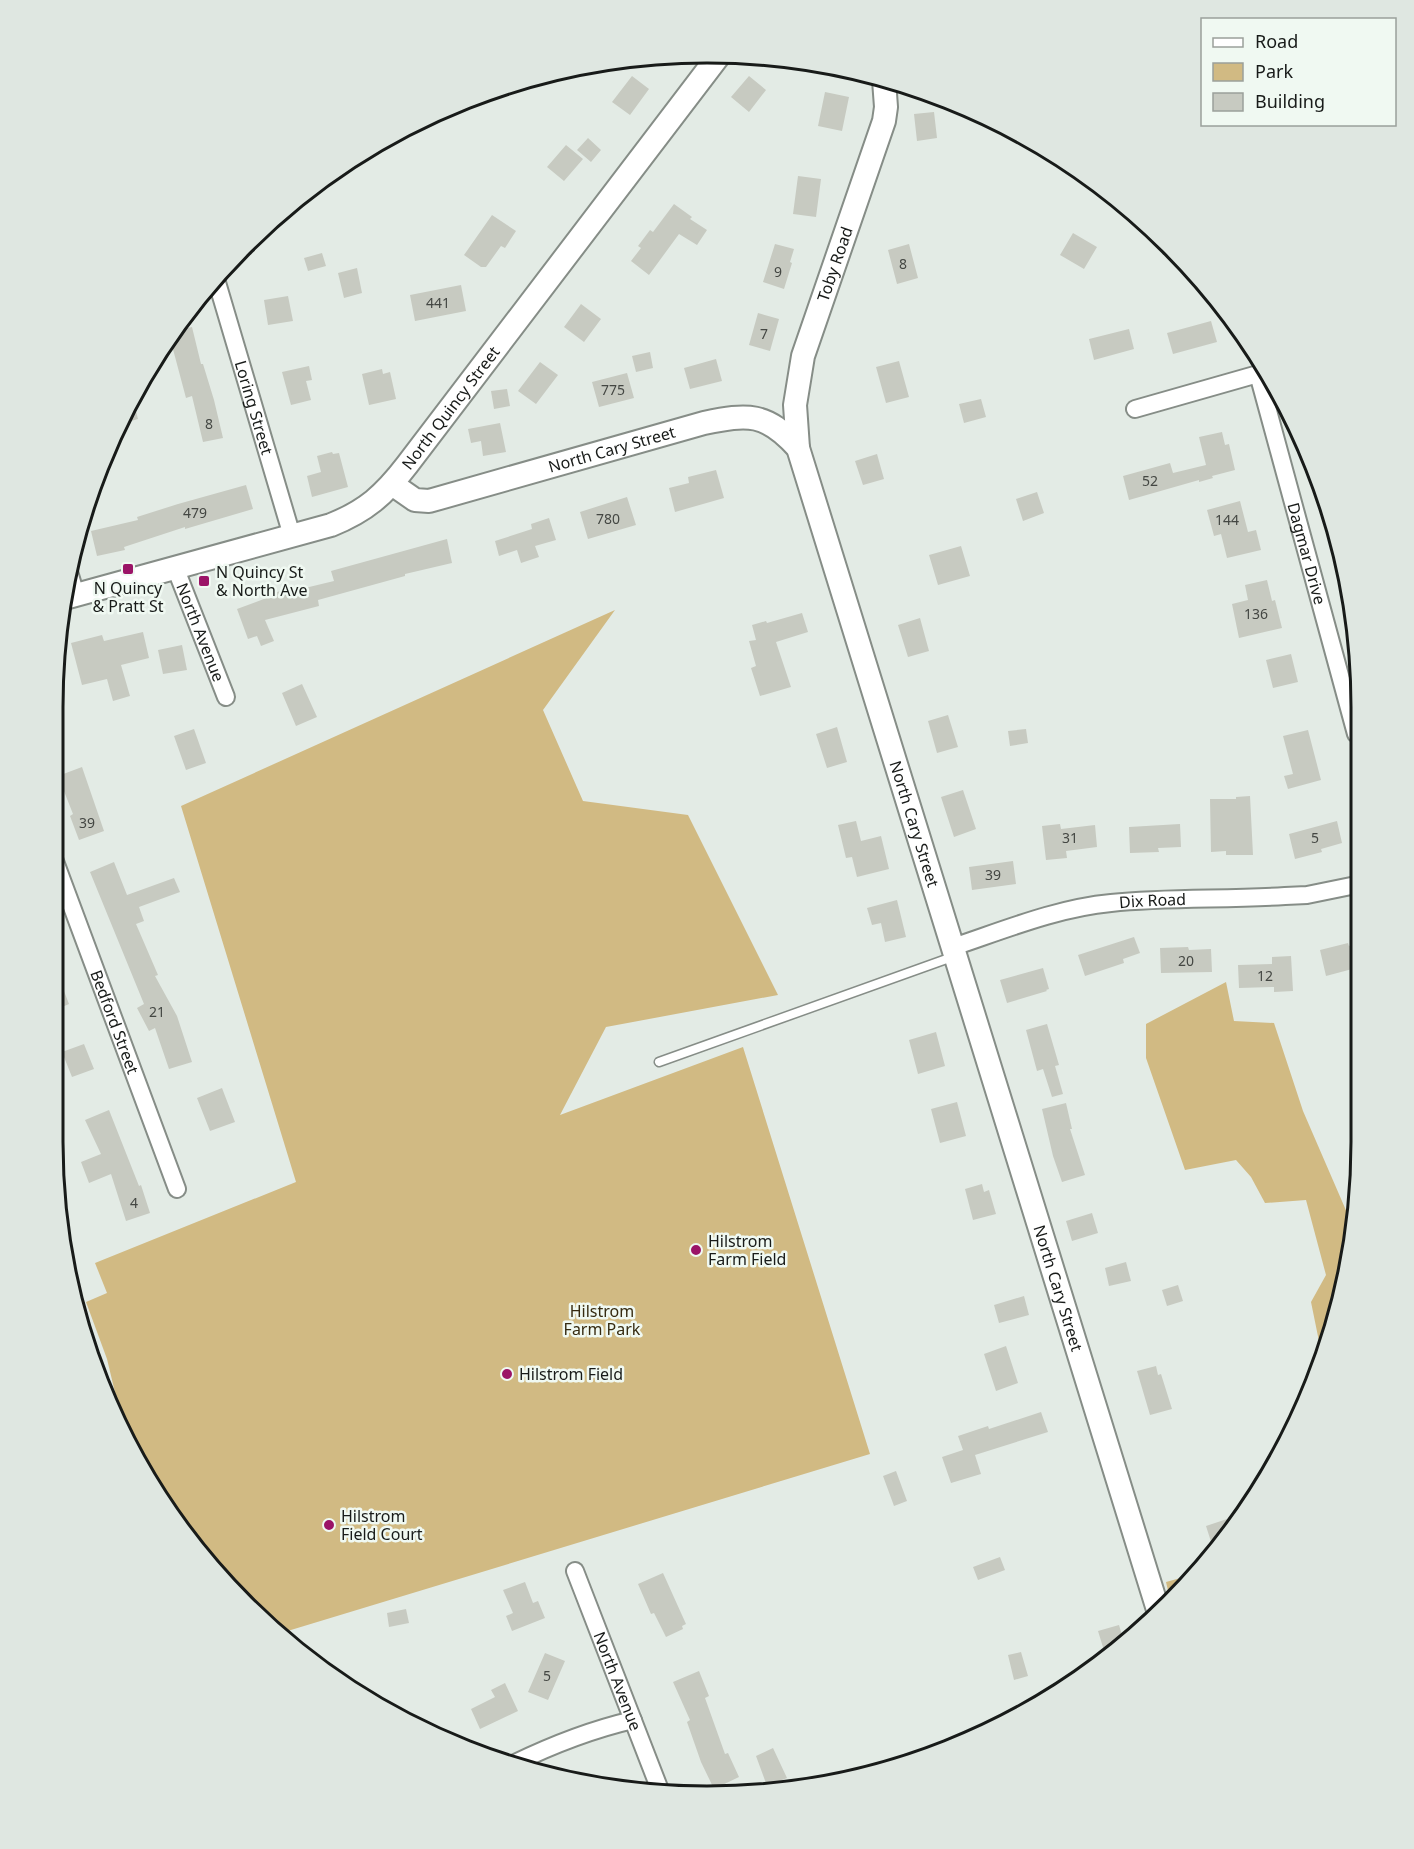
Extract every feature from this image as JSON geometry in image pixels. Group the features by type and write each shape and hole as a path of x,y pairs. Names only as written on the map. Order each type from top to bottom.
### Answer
{"main road":[{"name":"North Quincy Street","path":"73,595 331,525 372,504 392,484 713,63"},
{"name":"Toby Road","path":"798,448 795,405 803,356 884,122 884,88"},
{"name":"North Cary Street","path":"392,484 415,500 429,501 728,418 758,418 773,424 785,433 798,448 1157,1602"}],"street":[{"name":"Loring Street","path":"218,288 291,536"},
{"path":"1134,409 1258,374"},
{"name":"Dagmar Drive","path":"1265,385 1351,715"},
{"name":"North Avenue","path":"176,567 226,697"},
{"name":"Bedford Street","path":"63,883 177,1189"},
{"name":"Dix Road","path":"954,951 1040,918 1110,903 1296,896 1351,886"},
{"name":"North Avenue","path":"575,1571 658,1784"},
{"path":"523,1759 554,1744 590,1731 633,1720"}],"lane":[{"path":"659,1062 954,951"}],"green space":[{"name":"Hilstrom Farm Park","path":"615,610 543,710 583,801 688,815 778,995 606,1027 560,1115 743,1047 870,1454 288,1631 282,1626 223,1567 196,1534 149,1464 116,1398 107,1359 86,1302 107,1293 95,1263 296,1182 181,806"},
{"path":"1226,982 1234,1021 1274,1023 1303,1111 1347,1212 1339,1268 1319,1342 1311,1302 1326,1275 1306,1200 1265,1203 1251,1177 1236,1160 1185,1170 1146,1058 1146,1024"},
{"path":"1180,1578 1168,1591 1166,1582"}],"building":[{"path":"632,76 649,89 630,115 612,102"},
{"path":"749,76 766,90 749,112 731,97"},
{"path":"825,92 849,97 842,131 818,126"},
{"path":"934,112 937,138 917,141 914,114"},
{"path":"588,138 601,150 591,162 577,150"},
{"path":"566,145 583,159 564,181 547,167"},
{"path":"798,176 821,179 816,217 793,214"},
{"path":"674,204 692,217 690,219 707,230 697,245 679,234 649,275 631,261 641,248 638,246 650,230 653,232"},
{"path":"492,215 516,231 505,248 501,246 486,267 481,267 464,255"},
{"path":"1073,233 1097,247 1084,269 1060,255"},
{"path":"775,244 794,249 784,289 763,282"},
{"path":"909,244 918,278 897,284 888,250"},
{"path":"322,253 326,266 308,271 304,258"},
{"path":"357,268 362,293 344,298 338,273"},
{"path":"461,285 466,311 415,321 410,295"},
{"path":"288,296 293,321 268,325 264,300"},
{"path":"581,304 601,319 584,342 564,327"},
{"path":"758,313 779,319 770,351 749,345"},
{"path":"1211,321 1217,342 1173,354 1167,333"},
{"path":"192,327 223,438 203,442 192,396 186,398 173,348 187,328"},
{"path":"1129,329 1134,349 1094,360 1089,339"},
{"path":"650,352 653,368 636,372 632,356"},
{"path":"716,359 722,381 690,389 684,368"},
{"path":"899,361 909,397 886,403 876,367"},
{"path":"540,362 558,375 536,404 518,391"},
{"path":"309,366 312,380 306,381 311,400 291,405 282,372"},
{"path":"382,369 383,374 390,372 396,399 369,405 362,374"},
{"path":"627,373 634,398 599,407 592,382"},
{"path":"507,389 510,406 494,409 491,391"},
{"path":"981,399 986,417 964,423 959,404"},
{"path":"136,410 138,419 129,421"},
{"path":"500,423 506,452 483,456 481,441 471,443 468,429"},
{"path":"1222,432 1225,445 1229,444 1235,470 1129,500 1123,476 1170,463 1173,473 1206,465 1199,437"},
{"path":"332,452 333,454 339,453 348,487 312,497 307,476 321,472 317,456"},
{"path":"877,454 884,479 863,485 855,461"},
{"path":"716,470 724,498 675,512 669,488 689,483 688,477"},
{"path":"246,485 253,509 185,529 185,527 124,547 125,550 97,556 91,531 138,520 137,517"},
{"path":"1037,492 1044,513 1023,521 1016,499"},
{"path":"627,497 636,525 588,539 580,512"},
{"path":"1240,501 1248,532 1256,530 1261,550 1227,558 1221,534 1214,536 1207,510"},
{"path":"549,518 556,540 535,546 539,557 521,563 517,550 499,556 495,541 532,529 531,524"},
{"path":"447,539 452,563 405,574 405,576 318,600 319,606 265,620 274,641 261,646 257,636 248,639 237,609 277,594 277,592 334,581 331,571"},
{"path":"961,546 970,576 938,585 929,555"},
{"path":"1267,580 1282,628 1239,638 1232,604 1248,600 1245,585"},
{"path":"802,613 808,632 776,642 791,687 760,696 751,668 756,666 749,641 756,640 752,625"},
{"path":"920,618 929,651 908,657 898,625"},
{"path":"143,632 149,658 121,665 130,696 113,701 107,679 82,685 71,643 102,635 104,641"},
{"path":"182,645 187,670 163,674 158,650"},
{"path":"1291,654 1298,682 1273,688 1266,660"},
{"path":"302,684 317,717 296,726 282,693"},
{"path":"948,715 958,747 937,753 928,721"},
{"path":"837,727 847,762 827,768 816,734"},
{"path":"194,729 206,763 186,770 174,736"},
{"path":"1026,729 1028,743 1010,746 1008,731"},
{"path":"1308,730 1321,780 1288,789 1284,776 1293,774 1283,736"},
{"path":"82,767 104,831 79,840 70,816 73,814 63,789 63,774"},
{"path":"963,790 976,829 954,837 941,797"},
{"path":"1250,796 1253,855 1226,855 1226,851 1211,852 1210,799 1236,799 1236,797"},
{"path":"856,821 861,841 881,836 889,869 857,877 852,857 846,858 838,825"},
{"path":"1337,821 1342,843 1321,849 1322,852 1295,859 1289,834"},
{"path":"1060,824 1061,829 1095,825 1097,847 1066,851 1067,858 1046,860 1042,826"},
{"path":"1180,824 1181,847 1158,848 1159,852 1130,853 1129,827"},
{"path":"1013,861 1016,884 972,890 969,867"},
{"path":"114,862 127,895 174,878 180,892 139,907 144,921 136,924 158,975 155,976 177,1016 192,1062 169,1069 155,1028 149,1031 137,1008 144,1004 90,872"},
{"path":"897,900 906,937 885,942 881,923 872,925 867,908"},
{"path":"1134,937 1140,953 1123,959 1124,963 1085,976 1078,955"},
{"path":"1348,943 1351,945 1351,969 1326,976 1320,950"},
{"path":"1188,947 1189,950 1211,949 1212,972 1161,973 1160,948"},
{"path":"1291,956 1293,991 1274,992 1274,987 1239,988 1238,965 1272,964 1272,957"},
{"path":"1043,968 1049,989 1047,991 1007,1003 1000,980"},
{"path":"63,988 69,1004 63,1007"},
{"path":"1047,1024 1059,1065 1055,1066 1063,1094 1052,1097 1043,1069 1037,1071 1026,1030"},
{"path":"936,1032 945,1066 918,1074 909,1040"},
{"path":"84,1044 94,1069 72,1077 63,1052"},
{"path":"222,1088 235,1122 210,1131 197,1098"},
{"path":"957,1102 966,1136 940,1143 931,1109"},
{"path":"1066,1103 1072,1129 1070,1129 1085,1175 1062,1182 1053,1156 1042,1109"},
{"path":"109,1110 139,1186 141,1185 150,1213 126,1221 111,1174 89,1183 81,1162 101,1154 85,1120"},
{"path":"982,1184 984,1192 989,1190 996,1214 973,1220 965,1189"},
{"path":"1092,1213 1098,1233 1072,1241 1066,1221"},
{"path":"1126,1262 1131,1281 1109,1286 1105,1268"},
{"path":"1178,1285 1183,1301 1167,1306 1162,1290"},
{"path":"1024,1296 1029,1315 999,1323 994,1305"},
{"path":"1006,1346 1018,1383 996,1391 984,1354"},
{"path":"1156,1366 1158,1375 1161,1374 1172,1409 1150,1415 1137,1371"},
{"path":"1041,1412 1048,1432 975,1455 981,1474 951,1483 942,1457 963,1450 958,1436 988,1426 989,1429"},
{"path":"896,1471 907,1501 894,1506 883,1476"},
{"path":"1229,1518 1211,1542 1206,1526"},
{"path":"1000,1557 1005,1570 978,1580 973,1567"},
{"path":"663,1573 686,1624 682,1626 683,1629 666,1637 654,1613 651,1614 638,1584"},
{"path":"525,1582 533,1603 538,1601 545,1618 512,1631 506,1616 513,1613 503,1590"},
{"path":"406,1609 409,1623 389,1627 387,1613"},
{"path":"1119,1625 1122,1634 1104,1649 1098,1631"},
{"path":"1021,1652 1028,1676 1014,1680 1008,1655"},
{"path":"545,1653 565,1661 548,1700 528,1692"},
{"path":"699,1671 709,1696 705,1698 725,1754 728,1753 739,1777 721,1786 712,1786 701,1762 687,1722 690,1720 673,1682"},
{"path":"505,1683 518,1711 480,1729 471,1709 495,1697 491,1690"},
{"path":"773,1748 787,1778 766,1783 756,1756"}],"place":[{"name":"N Quincy & Pratt St","path":"128,569"},
{"name":"N Quincy St & North Ave","path":"204,581"},
{"name":"Hilstrom Farm Field","path":"696,1250"},
{"name":"Hilstrom Field","path":"507,1374"},
{"name":"Hilstrom Field Court","path":"329,1525"}]}
